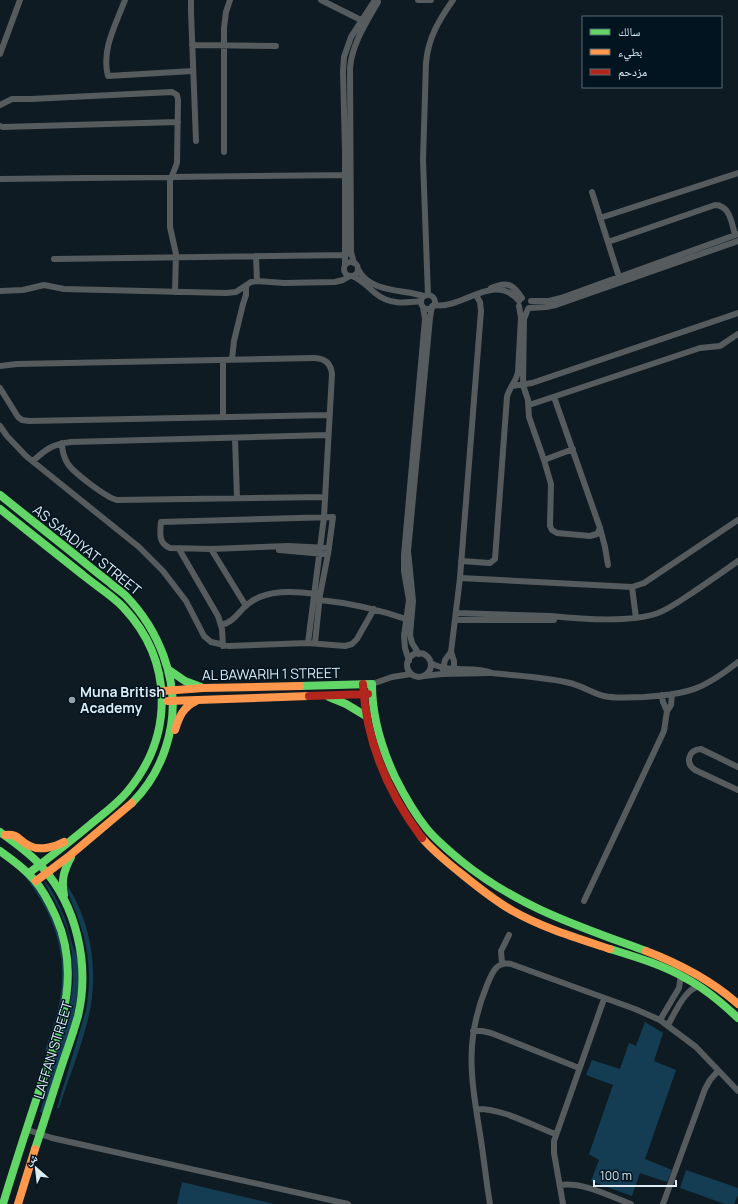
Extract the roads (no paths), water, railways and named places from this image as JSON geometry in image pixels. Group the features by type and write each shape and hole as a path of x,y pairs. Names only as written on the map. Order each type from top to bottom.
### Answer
{"street":[{"path":"0,54 20,0"},
{"path":"125,0 107,48 106,65 108,76 193,71"},
{"path":"191,0 196,141"},
{"path":"224,152 224,45 225,20 230,0"},
{"path":"321,0 364,21"},
{"path":"375,0 364,21 346,76 348,203 344,272 363,282 380,297 388,301 402,303 433,298 434,301 430,318 417,431 404,565 409,600 411,639 419,654 428,657 431,663 443,671"},
{"path":"364,21 379,0"},
{"path":"418,0 431,0"},
{"path":"417,431 425,319 423,150 426,63 428,47 433,31 453,0"},
{"path":"192,45 276,46"},
{"path":"0,105 14,99 172,92 175,94 178,98 177,163 176,169 171,176 170,181 170,227 176,257 175,292"},
{"path":"0,126 178,122"},
{"path":"600,218 738,173"},
{"path":"0,179 348,175"},
{"path":"592,192 620,279"},
{"path":"348,203 351,252 354,263 363,277 375,285 386,289 412,293 424,300 429,308 433,306 450,305 483,292 494,290 510,292 520,301 522,309 551,306 620,279 737,237 727,211 724,207 718,205 608,242"},
{"path":"54,259 346,255"},
{"path":"256,256 257,281"},
{"path":"345,265 349,262 354,263"},
{"path":"0,291 23,290 44,285 64,288 221,294 236,292 257,281 284,283 335,282 356,274 358,269"},
{"path":"520,301 527,297 531,301 555,299 620,279"},
{"path":"232,359 234,340 241,316 242,304 246,295 246,286"},
{"path":"236,292 242,304"},
{"path":"454,671 451,652 460,578 480,311 480,302 476,295"},
{"path":"461,561 490,563 495,559 507,397 518,372 521,318 520,301"},
{"path":"531,301 531,305 528,308 524,319 523,385 529,406 529,417 551,484 549,524 552,530 557,533 592,536 598,532 600,528"},
{"path":"512,386 523,385 544,379 738,313"},
{"path":"529,406 700,348 720,346 738,334"},
{"path":"0,366 17,364 313,358 322,359 328,363 332,371 324,517 320,551 318,596 312,643"},
{"path":"223,360 223,417"},
{"path":"0,388 18,417 26,421 329,415"},
{"path":"554,397 600,528 608,566"},
{"path":"0,426 14,443 33,461 139,547 163,571 188,605 204,636 209,641 223,646 312,643 342,647 352,644 357,639 374,609"},
{"path":"33,461 53,445 62,443 328,435"},
{"path":"235,438 237,498"},
{"path":"62,443 64,457 72,469 108,497 114,499 325,497"},
{"path":"544,460 573,449"},
{"name":"AS SA'ADIYAT STREET","path":"0,495 125,595 135,605 153,630 160,644 169,670 168,701 158,736 145,768 137,780 120,800 30,873"},
{"name":"AS SA'ADIYAT STREET","path":"0,509 122,606 138,626 152,651 157,655 161,662 168,690"},
{"path":"318,596 328,551 333,517 161,522 160,535 162,541 168,547 180,549 274,548 284,550 328,551"},
{"path":"460,578 632,587 644,583 738,520"},
{"path":"180,549 218,616 221,625 223,646"},
{"path":"211,549 246,606"},
{"path":"456,620 500,618 636,618 658,613 672,607 738,561"},
{"path":"632,587 636,618"},
{"path":"221,625 234,619 255,599 275,593 290,592 318,596 374,609 409,620"},
{"path":"456,613 500,618"},
{"path":"409,620 404,642 409,661 408,668 411,674"},
{"path":"443,671 445,660 451,652"},
{"path":"409,661 413,656 419,654"},
{"path":"738,662 714,680 688,692 621,698 598,694 569,683 492,673 479,674 443,671 417,677 411,674 392,677 372,684 376,725 383,747 399,785 420,821 456,858 502,891 533,907 678,963 716,986 738,1004"},
{"path":"423,676 429,672 431,663"},
{"path":"169,670 185,681 203,688"},
{"path":"363,684 366,716 381,767 395,798 404,813 428,845 481,891 504,907 531,921 654,964 680,975 699,986 723,1004 738,1018"},
{"name":"AL BAWARIH 1 STREET","path":"168,690 372,684"},
{"name":"AL BAWARIH 1 STREET","path":"168,701 372,694"},
{"path":"584,901 662,736 666,726 668,711 672,702 672,694"},
{"path":"325,695 346,704 366,716"},
{"path":"662,695 664,705 668,711"},
{"path":"154,774 166,759 181,713 188,704 201,700"},
{"name":"AS SA'ADIYAT STREET","path":"36,881 72,854 128,808 143,790 162,760 170,733 173,714 168,701"},
{"path":"738,767 701,749 691,752 688,759 690,765 695,770 738,790"},
{"path":"2,833 16,835 31,846 51,847 62,844 73,834 86,828"},
{"name":"LAFFAN STREET","path":"2,833 40,864 48,873 68,907 77,930 81,956 82,997 78,1015 18,1204"},
{"name":"LAFFAN STREET","path":"0,851 30,873 50,904 61,926 68,958 69,984 59,1029 28,1130 3,1204"},
{"path":"68,907 61,881 62,874 72,854"},
{"path":"481,891 487,881"},
{"path":"502,963 501,951 509,935"},
{"path":"490,1204 471,1074 470,1055 473,1031 480,1002 491,974 495,967 502,963 511,964 635,1009 660,1020 696,1047 738,1091"},
{"path":"660,1020 679,988 680,975"},
{"path":"668,1026 688,992 699,986"},
{"path":"563,1204 554,1147 556,1134 604,998"},
{"path":"671,1002 674,1006 679,1008"},
{"path":"473,1031 491,1033 579,1068"},
{"path":"663,1204 705,1089 718,1071"},
{"path":"476,1109 487,1109 498,1112 556,1134"},
{"path":"28,1130 52,1138 348,1204"},
{"path":"560,1185 577,1185 631,1204"}],"place":[{"name":"Muna British Academy","path":"72,700"}]}
